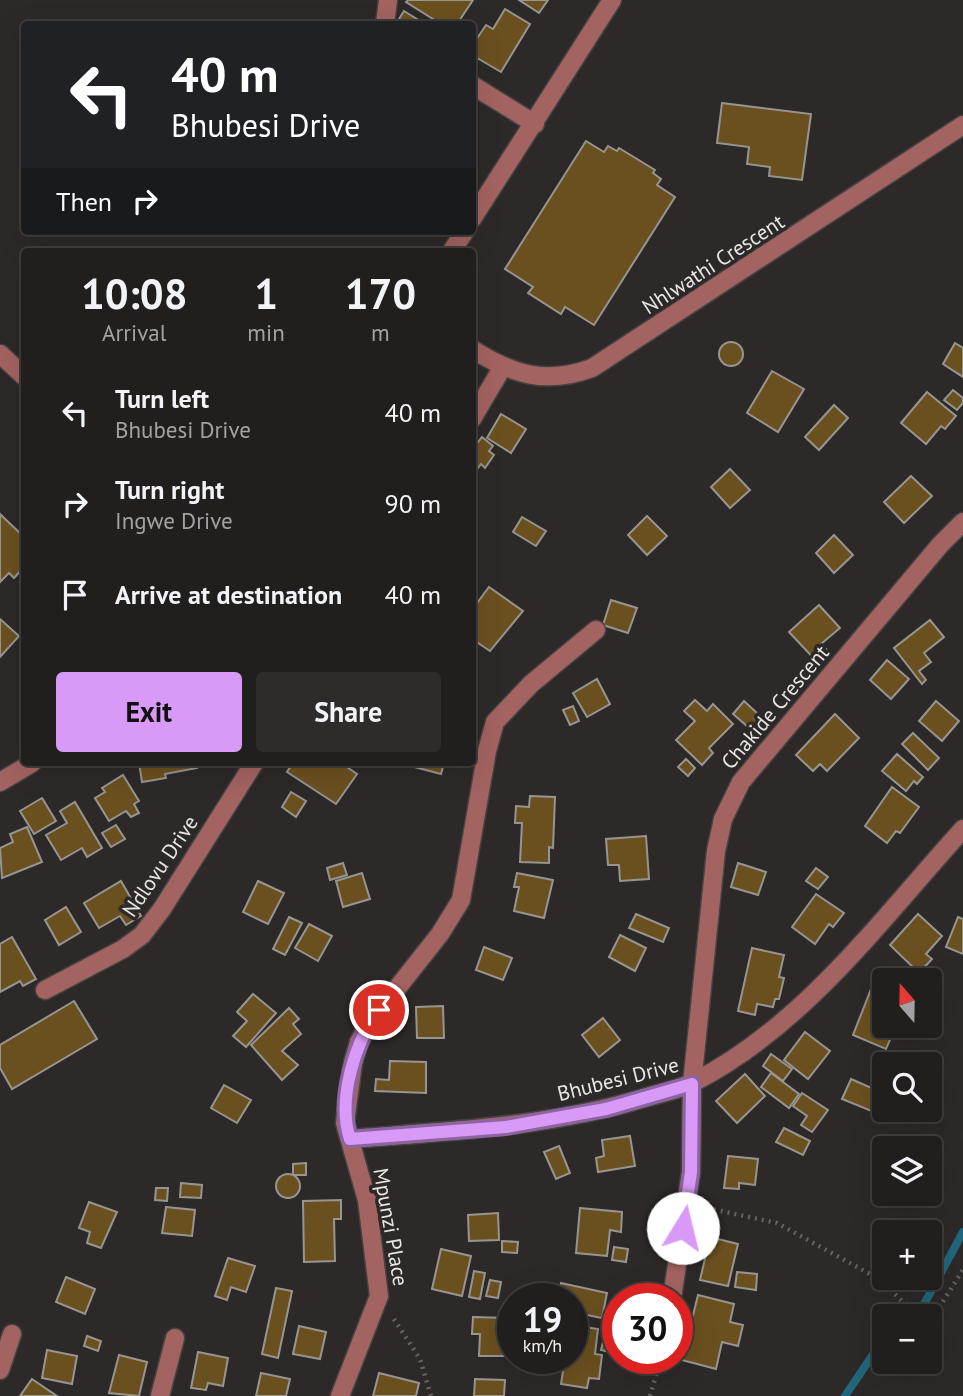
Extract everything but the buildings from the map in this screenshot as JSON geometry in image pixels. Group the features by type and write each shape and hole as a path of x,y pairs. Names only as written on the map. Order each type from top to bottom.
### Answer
{"street":[{"path":"385,21 388,0"},
{"path":"476,213 612,0"},
{"path":"476,87 535,124"},
{"name":"Nhlwathi Crescent","path":"476,352 502,368 558,378 601,364 963,125"},
{"path":"0,354 21,373"},
{"path":"476,412 502,368"},
{"name":"Chakide Crescent","path":"675,1283 692,1161 692,1084 716,851 731,800 741,782 940,545 963,522"},
{"name":"Mpunzi Place","path":"379,1296 367,1200 345,1124 353,1063 359,1042 368,1025 449,923 461,900 480,786 495,722 531,684 596,629"},
{"path":"0,782 27,766"},
{"name":"Ndlovu Drive","path":"45,990 123,949 142,935 162,909 252,766"},
{"name":"Bhubesi Drive","path":"350,1139 506,1127 606,1109 692,1084 768,1034 800,1007 848,960 963,829"},
{"path":"340,1396 379,1296"},
{"path":"0,1370 12,1334"},
{"path":"160,1396 175,1338"}],"path":[{"path":"687,1203 777,1223 879,1279 903,1302 933,1317 963,1270"},
{"name":"Mpunzi Place","path":"379,1296 420,1359 431,1396"},
{"path":"650,1396 656,1374"}],"waterway":[{"path":"924,1304 963,1232"},
{"path":"845,1396 872,1356"}],"route":[{"path":"379,1010 359,1042 353,1063 345,1124 350,1139 506,1127 606,1109 692,1084 691,1172 683,1228"}]}
